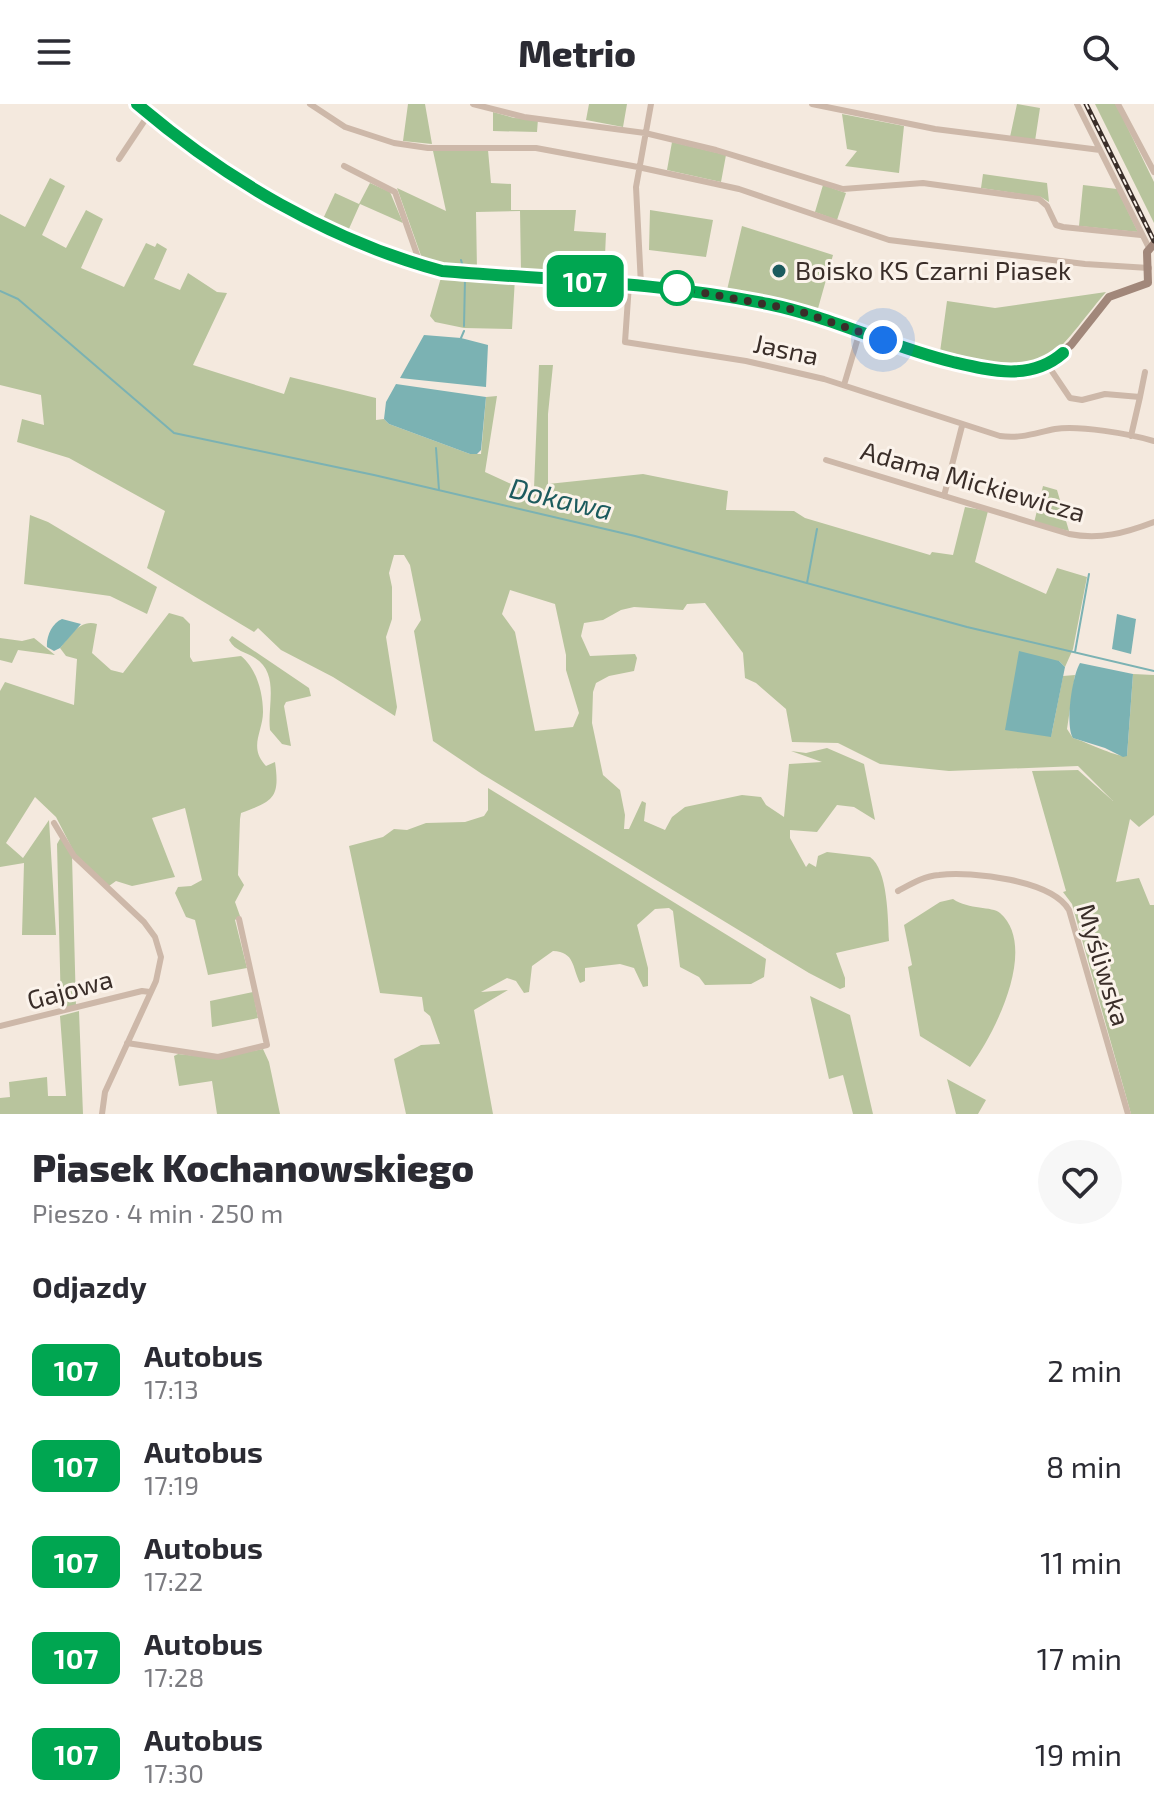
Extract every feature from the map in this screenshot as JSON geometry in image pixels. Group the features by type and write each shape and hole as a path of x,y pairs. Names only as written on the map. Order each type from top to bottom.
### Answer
{"street":[{"path":"137,104 231,175 273,201 421,266 442,271 683,289 771,304 939,359 990,371 1018,372 1047,364 1063,353 1109,297 1143,287 1152,279 1149,268 1152,246 1141,235 1077,104"},
{"path":"310,104 345,127 394,143 428,148 536,148 638,167 739,189 889,240 1085,264 1149,268"},
{"path":"473,104 524,117 645,133 743,158 843,189 923,183 1039,199 1044,201 1056,225 1141,235"},
{"path":"641,285 636,187 651,104"},
{"path":"812,104 935,129 1100,150"},
{"path":"1118,104 1150,159 1154,172"},
{"path":"119,159 149,114"},
{"path":"345,168 395,192 421,266"},
{"name":"Jasna","path":"629,284 625,342 746,361 844,385 962,426 1010,437 1025,438 1070,429 1154,441"},
{"path":"844,385 860,331"},
{"path":"1047,364 1075,401 1105,394 1140,397"},
{"path":"1131,436 1145,372"},
{"path":"944,496 962,426"},
{"name":"Adama Mickiewicza","path":"826,460 1082,537 1112,536 1154,522"},
{"path":"54,823 74,856 144,922 155,937 162,966 105,1092 102,1114"},
{"name":"Myśliwska","path":"898,891 923,878 962,875 1014,881 1042,889 1063,900 1069,910 1128,1114"},
{"path":"127,1043 218,1057 267,1045 239,919"},
{"name":"Gajowa","path":"0,1026 142,991 150,992"}],"green space":[{"path":"408,104 425,104 432,144 403,141"},
{"path":"589,104 627,104 623,127 586,120"},
{"path":"1017,104 1040,108 1035,141 1010,137"},
{"path":"1095,104 1116,104 1154,182 1154,223"},
{"path":"493,112 514,118 538,119 537,132 493,131"},
{"path":"842,114 904,126 899,173 845,166 857,151 847,149"},
{"path":"672,142 726,155 721,182 667,170"},
{"path":"488,150 491,183 511,184 511,210 576,210 574,231 606,233 604,279 521,272 520,211 476,212 477,270 424,264 397,188 446,211 433,151"},
{"path":"983,174 1047,183 1049,202 1041,197 981,188"},
{"path":"50,178 65,186 42,235 66,248 86,210 103,219 81,268 124,287 146,243 155,247 157,243 167,249 154,279 180,290 188,273 217,292 227,293 193,365 284,394 290,377 376,398 376,420 384,419 389,424 470,454 481,454 486,397 497,396 485,472 524,490 534,488 539,365 553,365 548,414 548,484 643,474 728,491 726,510 794,511 805,518 930,555 932,552 953,555 965,507 988,511 975,562 1046,594 1057,568 1087,577 1073,649 1065,667 1059,661 1051,737 1063,676 1075,675 1067,729 1073,738 1127,756 1133,674 1154,675 1154,815 1139,827 1130,819 1116,882 1139,878 1150,905 1154,905 1154,1114 1131,1114 1072,904 1063,892 1066,891 1032,771 1078,770 1113,801 1078,766 949,771 880,764 838,743 792,742 786,709 756,683 745,678 743,653 705,603 687,604 683,610 634,607 603,620 584,623 581,636 590,656 635,654 637,658 634,671 609,676 596,683 593,692 592,723 603,775 620,790 625,815 624,829 629,829 642,801 646,803 644,821 665,830 672,817 685,807 742,795 761,797 766,805 784,817 789,764 822,762 791,751 806,753 827,748 864,764 875,820 854,807 837,805 817,832 790,830 790,838 806,867 809,863 816,867 818,856 827,852 870,857 876,863 884,883 889,941 836,953 845,978 845,987 840,989 482,774 433,741 414,631 421,620 410,565 404,555 394,555 389,573 392,619 386,637 397,707 395,716 333,677 281,650 258,628 254,632 147,568 165,511 69,458 17,442 22,419 44,425 41,395 0,385 0,214 25,227","holes":["510,590 555,604 566,655 566,670 579,713 573,727 535,731 515,632 502,614"]},
{"path":"370,183 390,192 403,223 360,204 348,231 322,221 335,193 359,204"},
{"path":"823,185 846,193 837,220 815,212"},
{"path":"1083,185 1117,189 1138,232 1079,226"},
{"path":"650,210 713,220 706,257 649,250"},
{"name":"Boisko KS Czarni Piasek","path":"742,226 833,255 817,312 727,290"},
{"path":"442,274 515,278 512,329 464,328 435,322 430,316"},
{"path":"1106,292 1063,344 1037,363 1010,367 940,352 947,301 995,308"},
{"path":"1043,486 1057,490 1069,531 1034,523"},
{"path":"30,515 48,522 157,587 147,614 110,596 24,584"},
{"path":"169,613 183,617 190,624 190,657 193,662 241,656 251,667 263,704 258,752 266,766 275,762 276,783 272,796 261,805 241,813 240,819 238,875 244,885 235,902 240,916 235,920 247,968 208,975 195,920 186,917 175,893 178,887 191,886 202,880 185,808 152,818 175,877 132,886 116,881 109,886 75,854 56,817 35,797 6,843 23,858 49,820 56,935 22,935 24,863 0,867 0,691 5,682 74,705 77,659 66,656 60,648 80,626 97,624 92,653 111,670 123,673"},
{"path":"232,636 309,688 311,696 286,702 284,706 291,746 282,744 270,730 270,681 263,665 232,644 229,640"},
{"path":"0,638 22,641 34,638 55,655 18,650 12,663 0,660"},
{"path":"488,788 766,959 764,977 751,984 705,985 699,977 680,967 673,911 669,908 655,909 637,925 648,968 648,986 643,987 634,968 620,964 585,968 585,981 580,983 569,957 553,951 532,966 529,992 524,993 516,981 507,978 481,992 508,990 474,1010 493,1114 406,1114 394,1059 421,1045 440,1044 430,1016 424,1011 422,997 380,993 349,846 383,837 394,829 407,830 426,823 465,822 484,816 488,810"},
{"path":"61,837 72,856 76,1007 61,1010 57,844"},
{"path":"953,899 1000,913 1011,928 1015,947 1009,991 990,1034 970,1067 920,1036 908,967 912,965 904,925 940,902"},
{"path":"253,992 258,1018 212,1027 210,1001"},
{"path":"810,996 850,1015 873,1114 853,1114 843,1075 829,1079"},
{"path":"79,1011 83,1114 0,1114 0,1098 10,1097 9,1082 47,1077 48,1096 66,1096 60,1016"},
{"path":"263,1049 269,1062 280,1114 217,1114 212,1081 179,1086 174,1056 178,1054 217,1058"},
{"path":"947,1079 986,1100 978,1114 956,1114"}],"water":[{"path":"424,335 461,338 488,345 486,387 400,378"},
{"path":"396,384 486,397 481,450 470,454 389,424 384,419 386,402"},
{"path":"1117,614 1136,619 1131,654 1112,649"},
{"path":"62,619 81,624 54,651 47,647 48,639 53,627"},
{"path":"1019,651 1059,661 1065,667 1051,737 1005,730"},
{"path":"1080,663 1133,674 1127,756 1073,738 1070,701"}],"waterway":[{"path":"461,260 464,270"},
{"path":"464,326 465,279"},
{"name":"Dokawa","path":"0,291 18,299 174,433 374,475 635,536 967,627 1154,671"},
{"path":"461,338 464,331"},
{"path":"436,448 439,490"},
{"path":"807,583 817,529"},
{"path":"1075,652 1089,574"}],"railway":[{"path":"1086,104 1154,241"}],"bus line":[{"name":"107","path":"137,104 231,175 273,201 421,266 442,271 641,285 726,295 817,317 939,359 990,371 1027,371 1047,364 1063,353"}],"place":[{"name":"Boisko KS Czarni Piasek","path":"779,271"}],"route":[{"path":"677,288 796,310 883,340"}]}
